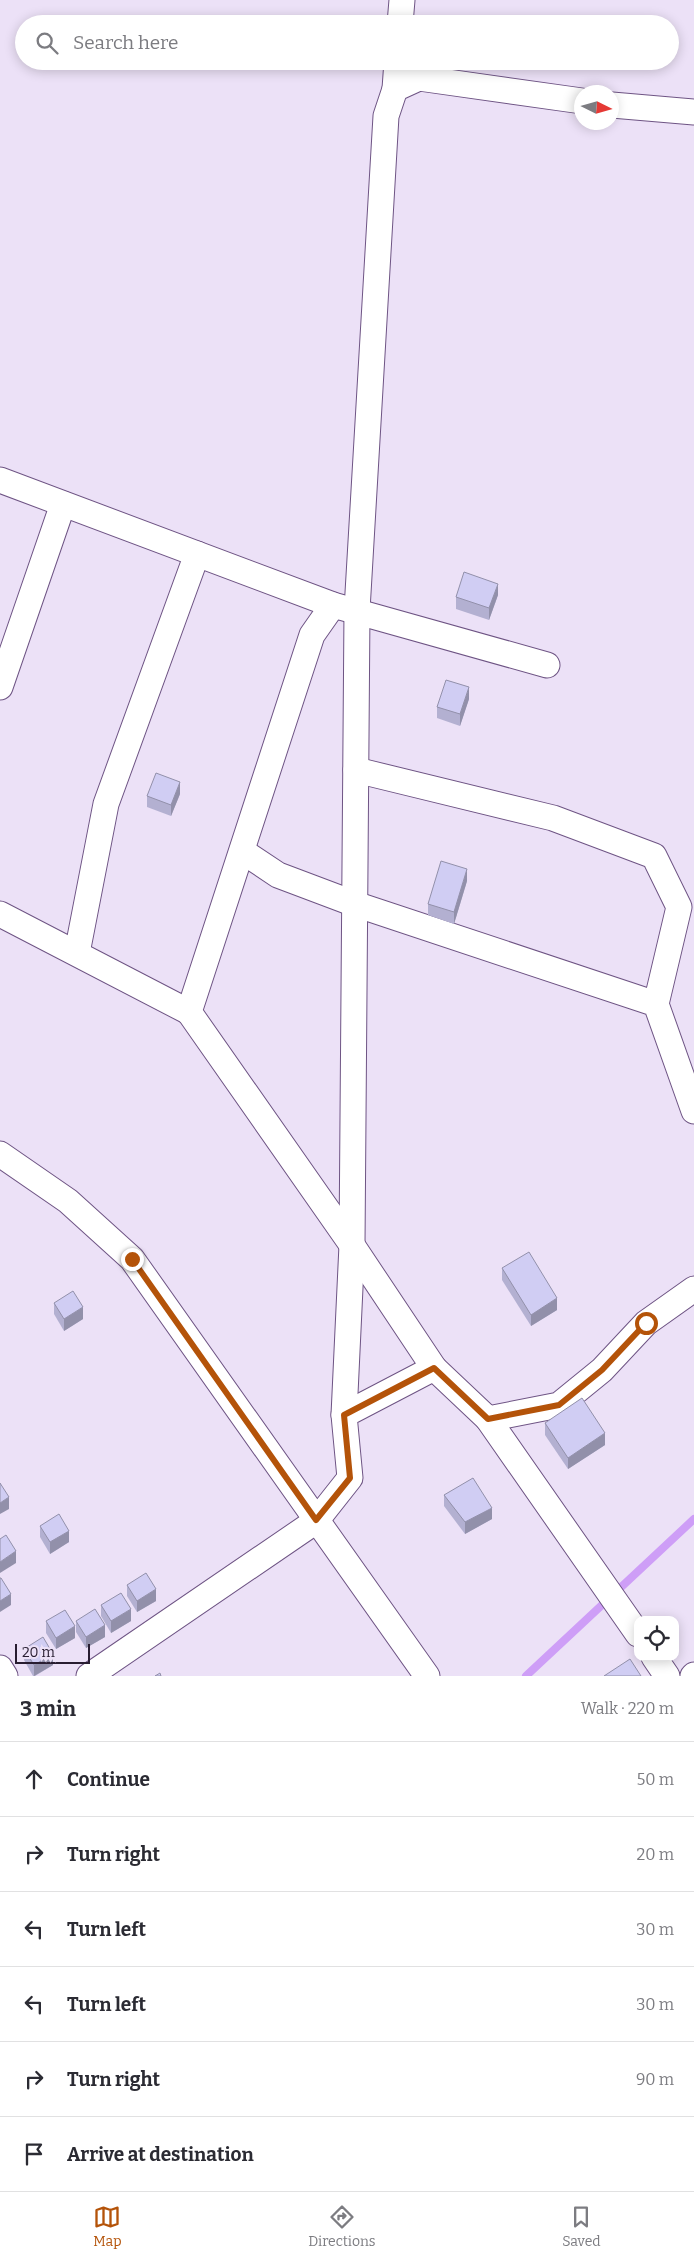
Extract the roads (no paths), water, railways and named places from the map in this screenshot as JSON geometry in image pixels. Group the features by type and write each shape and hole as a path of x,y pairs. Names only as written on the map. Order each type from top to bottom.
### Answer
{"street":[{"path":"401,15 402,0"},
{"path":"89,1676 316,1520 350,1478 344,1415 352,1245 357,610 386,116 395,90 396,70"},
{"path":"395,90 419,78 574,100"},
{"path":"619,106 694,112"},
{"path":"0,480 333,605 357,610 547,665"},
{"path":"0,688 63,504"},
{"path":"77,953 106,804 196,554"},
{"path":"189,1012 312,635 333,605"},
{"path":"356,770 553,818 654,856 680,907 656,1004 694,1111"},
{"path":"242,851 278,875 355,904 656,1004"},
{"path":"0,914 189,1012 352,1245 434,1368 488,1419 634,1628"},
{"path":"0,1154 68,1201 132,1259 427,1676"},
{"path":"488,1419 559,1405 602,1370 646,1323 694,1289"},
{"path":"344,1415 434,1368"},
{"path":"657,1661 667,1676"},
{"path":"0,1668 5,1676"}],"waterway":[{"path":"526,1676 694,1519"}]}
